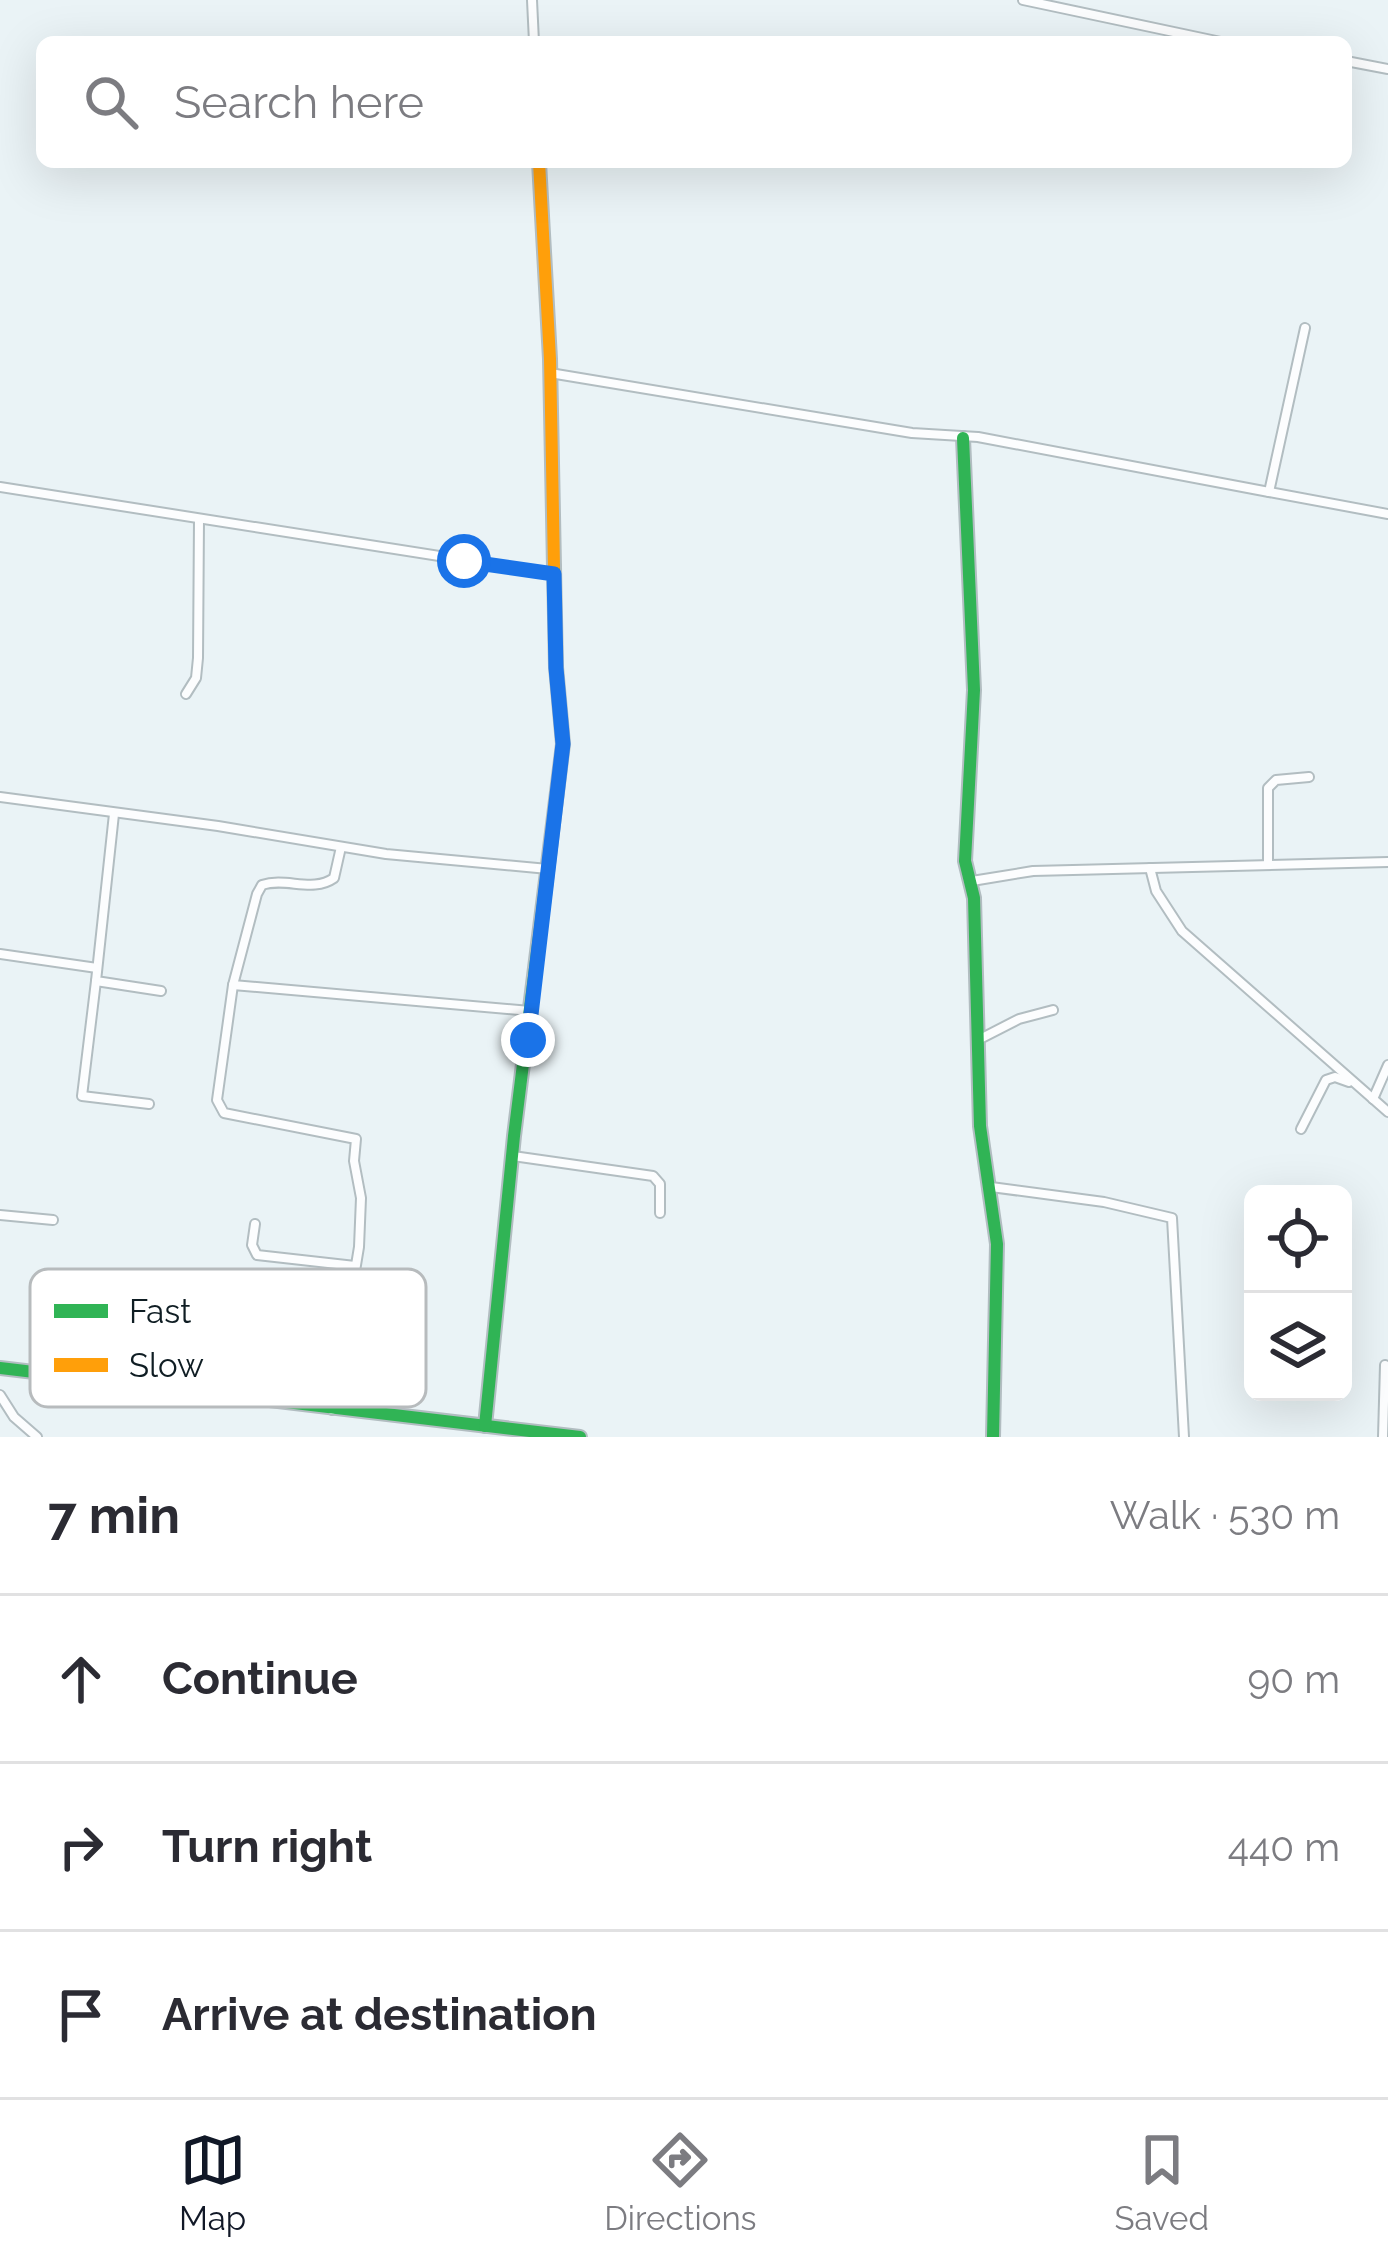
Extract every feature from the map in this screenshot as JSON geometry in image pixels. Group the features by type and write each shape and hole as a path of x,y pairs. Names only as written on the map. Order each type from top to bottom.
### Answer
{"street":[{"path":"532,0 534,36"},
{"path":"1023,0 1193,36"},
{"path":"1352,62 1388,69"},
{"path":"485,1426 512,1156 563,744 539,168"},
{"path":"1269,492 1305,328"},
{"path":"550,373 1014,443 1388,514"},
{"path":"963,438 974,690 965,861 972,881 980,1126 991,1187 998,1291 993,1437"},
{"path":"0,487 554,574"},
{"path":"186,694 196,678 198,658 199,520"},
{"path":"1268,865 1268,788 1276,780 1309,778"},
{"path":"0,797 341,847 548,869"},
{"path":"115,814 82,1096 148,1104"},
{"path":"341,847 334,878 326,884 272,881 262,885 251,910 233,985 219,1072 220,1111 356,1138 361,1217 355,1269"},
{"path":"972,881 1022,871 1388,862"},
{"path":"1150,867 1156,891 1182,931 1388,1112"},
{"path":"0,954 97,968"},
{"path":"96,982 161,991"},
{"path":"233,985 532,1012"},
{"path":"976,1041 1019,1019 1053,1010"},
{"path":"1373,1099 1388,1065"},
{"path":"1301,1129 1329,1077 1356,1085"},
{"path":"512,1156 653,1176 660,1184 660,1213"},
{"path":"991,1187 1104,1202 1172,1218 1184,1437"},
{"path":"0,1215 53,1220"},
{"path":"255,1224 252,1245 257,1255 356,1265"},
{"path":"1383,1437 1385,1365"},
{"path":"0,1368 30,1372"},
{"path":"0,1396 14,1418 37,1437"},
{"path":"308,1407 580,1437"}],"traffic: fast":[{"path":"963,438 974,690 965,861 974,898 980,1126 997,1244 993,1437"},
{"path":"485,1426 514,1136 563,744 554,567"},
{"path":"0,1368 30,1372"},
{"path":"328,1407 580,1437"}],"traffic: slow":[{"path":"539,168 550,359 554,567"}],"route":[{"path":"464,561 554,574 563,744 528,1040"}]}
